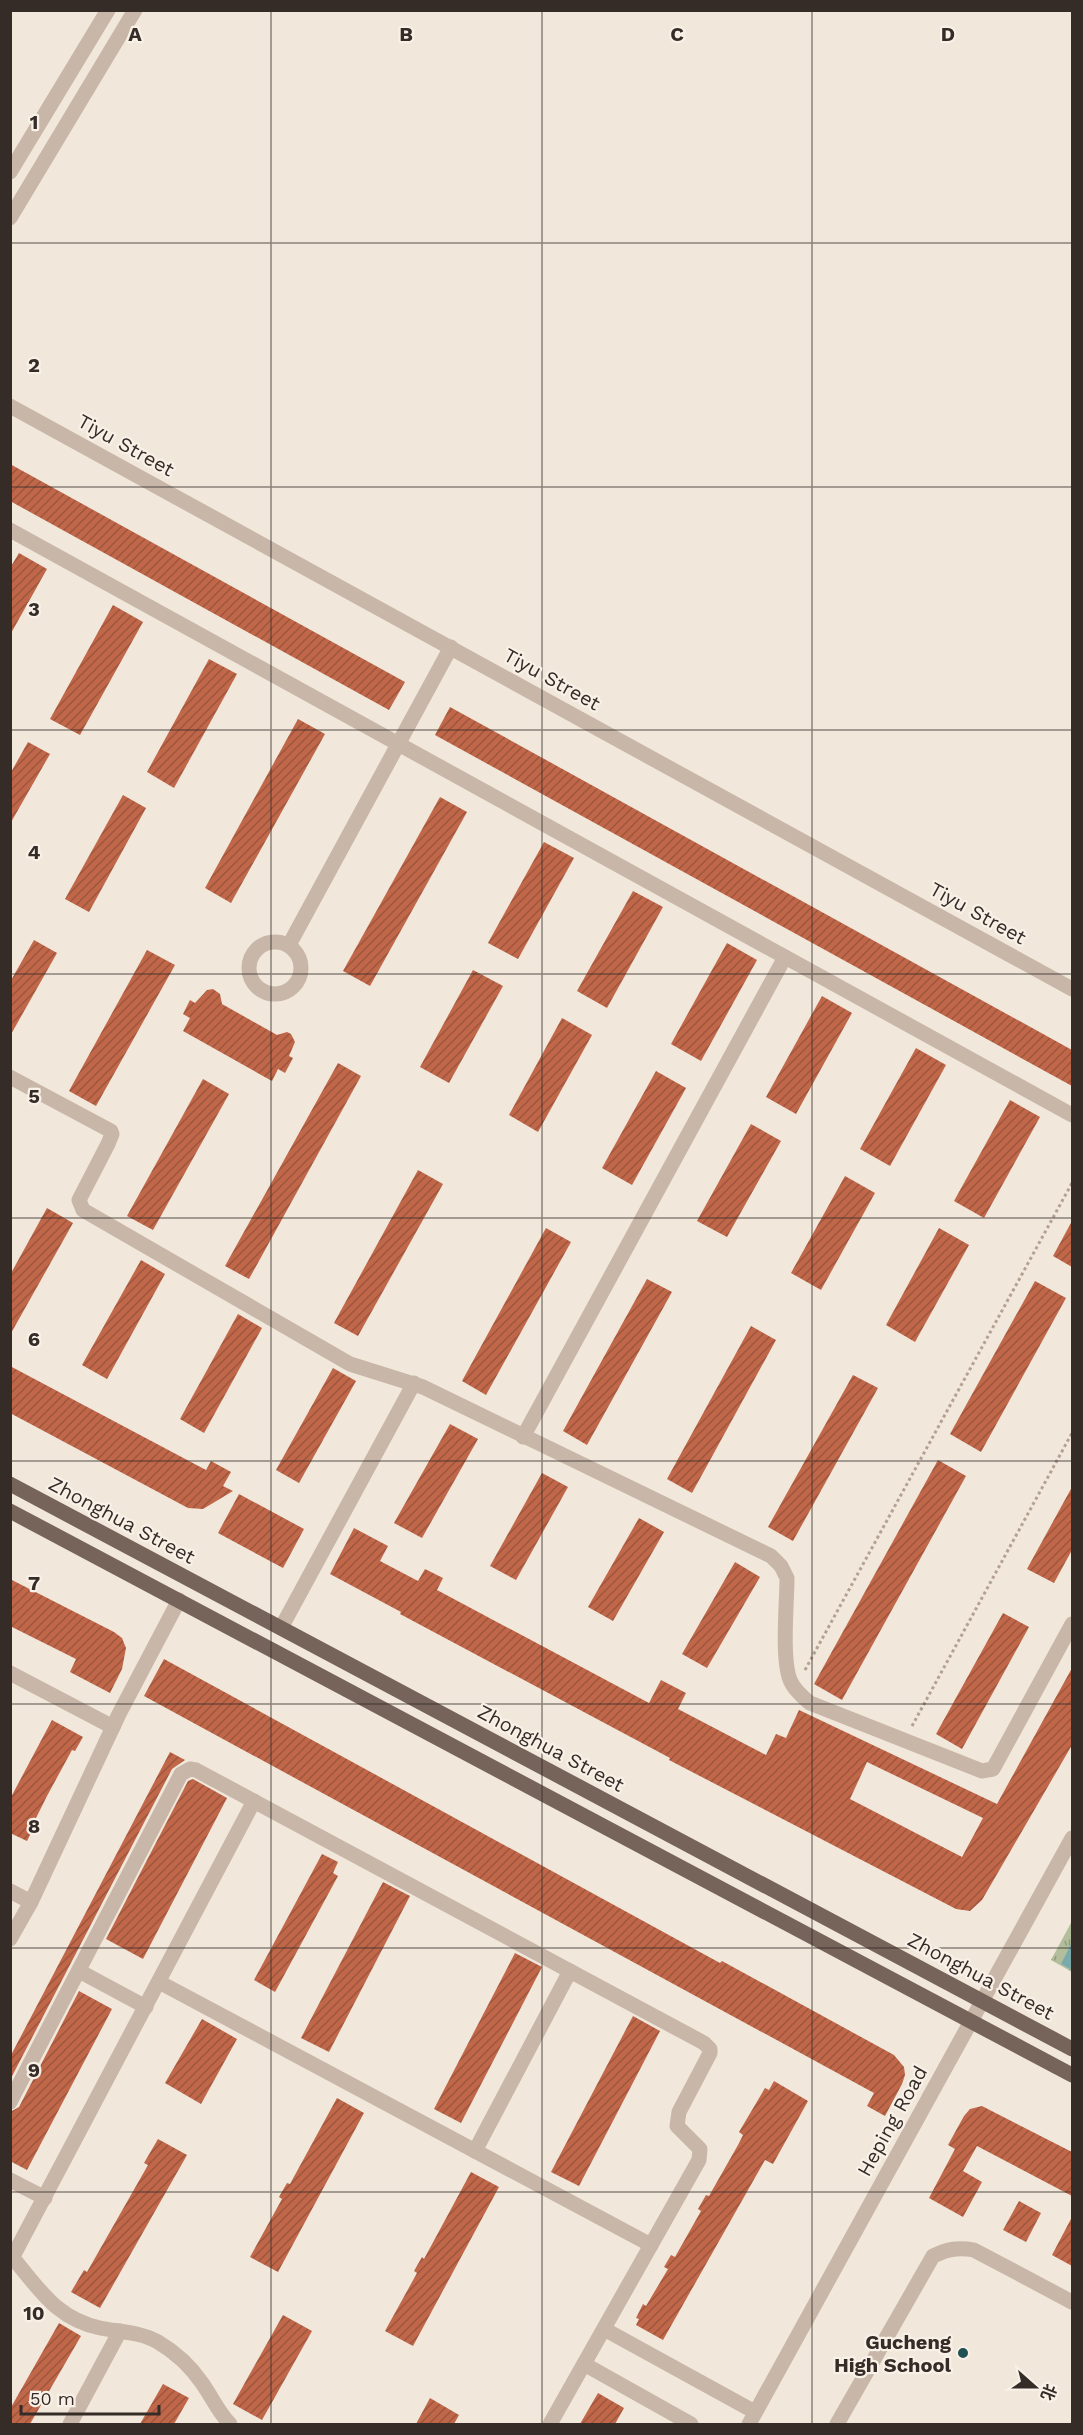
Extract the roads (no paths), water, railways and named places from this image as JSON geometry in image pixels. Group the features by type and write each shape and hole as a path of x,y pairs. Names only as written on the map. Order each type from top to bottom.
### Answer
{"main road":[{"name":"Zhonghua Street","path":"10,1485 1072,2049"},
{"path":"10,1511 1072,2075"}],"street":[{"path":"10,172 108,10"},
{"path":"10,218 135,10"},
{"name":"Tiyu Street","path":"10,406 1072,989"},
{"path":"10,530 1072,1115"},
{"path":"289,945 451,648"},
{"path":"524,1437 785,957"},
{"path":"10,1077 111,1131 108,1144 79,1200 83,1210 350,1364 414,1383 771,1556 781,1566 787,1578 786,1665 789,1680 795,1690 810,1702 982,1771 993,1769 1072,1624"},
{"path":"280,1628 414,1383"},
{"path":"10,1939 31,1902 113,1727 178,1600"},
{"path":"10,1673 113,1727"},
{"path":"10,2102 181,1774 190,1769 196,1770 704,2043 710,2049 710,2053 678,2117 677,2126 700,2149 701,2153 550,2424"},
{"path":"230,2424 220,2414 190,2367 159,2342 145,2336 86,2324 55,2308 12,2260 254,1801"},
{"name":"Heping Road","path":"752,2418 1072,1838"},
{"path":"10,1891 31,1902"},
{"path":"79,1971 146,2007"},
{"path":"475,2151 570,1971"},
{"path":"159,1982 651,2245"},
{"path":"10,2180 45,2198"},
{"path":"837,2424 933,2256 948,2249 960,2247 974,2250 1072,2302"},
{"path":"604,2329 752,2418"},
{"path":"70,2424 120,2331"},
{"path":"584,2364 692,2424"}],"water":[{"path":"1072,1942 1072,1970 1061,1964"}],"place":[{"name":"Gucheng High School","path":"963,2353"}]}
